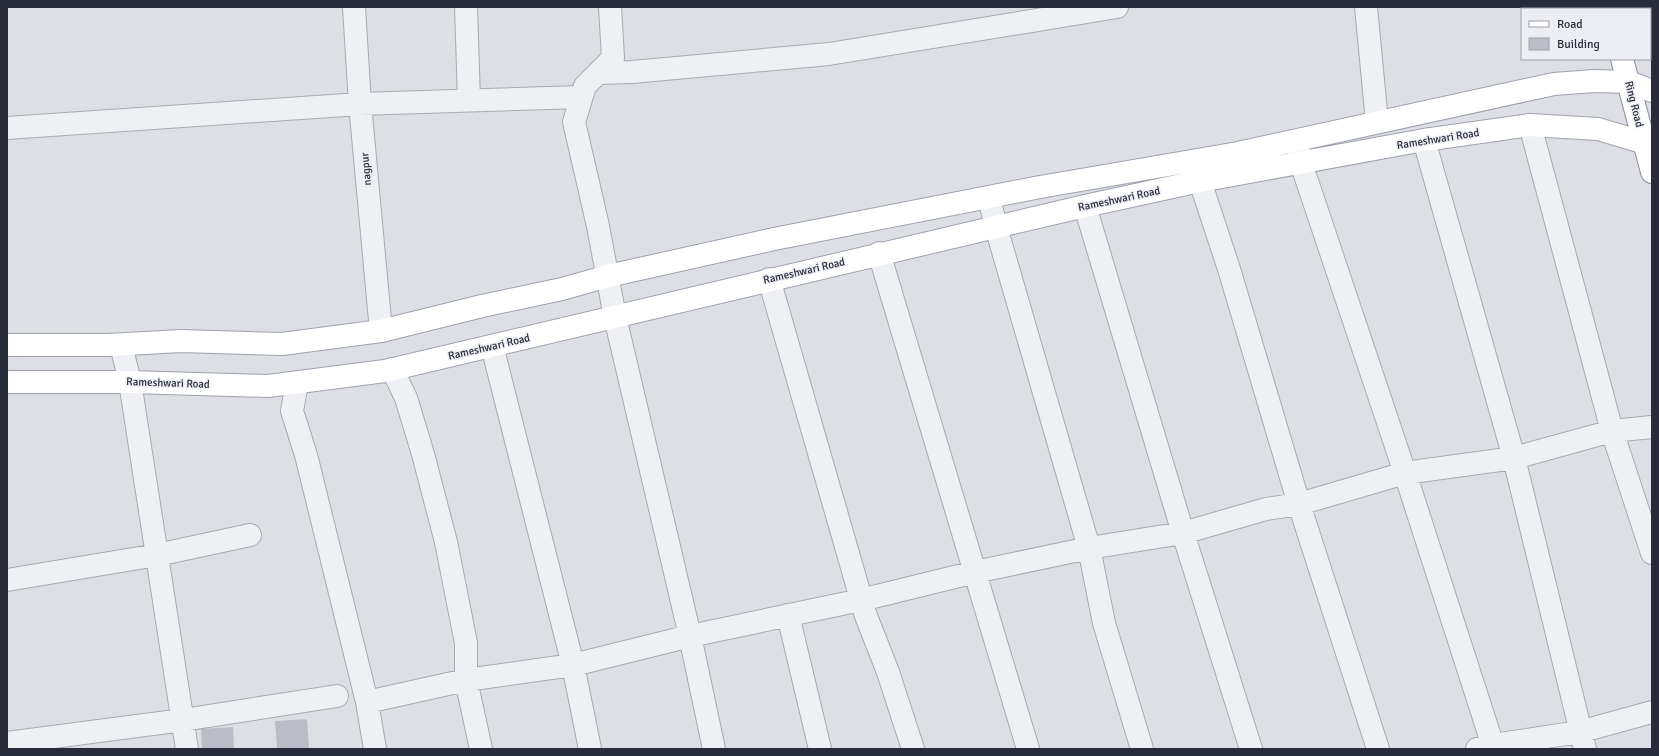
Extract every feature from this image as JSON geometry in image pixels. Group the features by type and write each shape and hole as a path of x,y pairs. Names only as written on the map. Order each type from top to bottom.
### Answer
{"main road":[{"name":"Ring Road","path":"1622,60 1648,144 1652,172"},
{"path":"7,345 121,345 181,341 282,344 381,331 482,306 562,289 608,276 804,233 1040,187 1238,153 1554,84 1594,81 1628,82 1652,91"},
{"name":"Rameshwari Road","path":"7,382 130,382 268,386 297,383 392,369 615,318 879,253 1200,181 1424,140 1530,125 1598,129 1648,144"}],"street":[{"name":"nagpur","path":"354,7 360,104 381,331"},
{"path":"466,7 469,100"},
{"path":"610,7 613,58 585,86 574,122 598,226 615,318 690,636 714,749"},
{"path":"598,73 632,72 829,54 1117,7"},
{"path":"1366,7 1377,122"},
{"path":"7,128 360,104 581,97"},
{"path":"1530,125 1612,431 1652,553"},
{"path":"1296,140 1301,163 1405,473 1488,748 1582,740 1652,712"},
{"path":"1424,140 1514,458 1582,740"},
{"path":"1200,181 1229,269 1299,504 1378,749"},
{"path":"989,198 996,227 1089,548 1104,624 1142,749"},
{"path":"1085,206 1183,533 1251,749"},
{"path":"879,253 1028,749"},
{"path":"770,279 861,600 888,672 912,749"},
{"path":"121,345 130,382 187,749"},
{"path":"492,346 573,665 590,749"},
{"path":"392,369 408,405 423,454 446,542 466,643 466,680 481,749"},
{"path":"297,383 292,411 306,455 367,702 375,749"},
{"path":"367,702 466,680 573,665 690,636 861,600 975,572 1089,548 1183,533 1266,509 1299,504 1405,473 1514,458 1612,431 1652,427"},
{"path":"7,580 157,555 250,535"},
{"path":"788,615 820,749"},
{"path":"7,743 183,720 337,696"}],"building":[{"path":"307,719 309,749 277,749 275,721"},
{"path":"233,727 234,749 202,749 201,729"}]}
